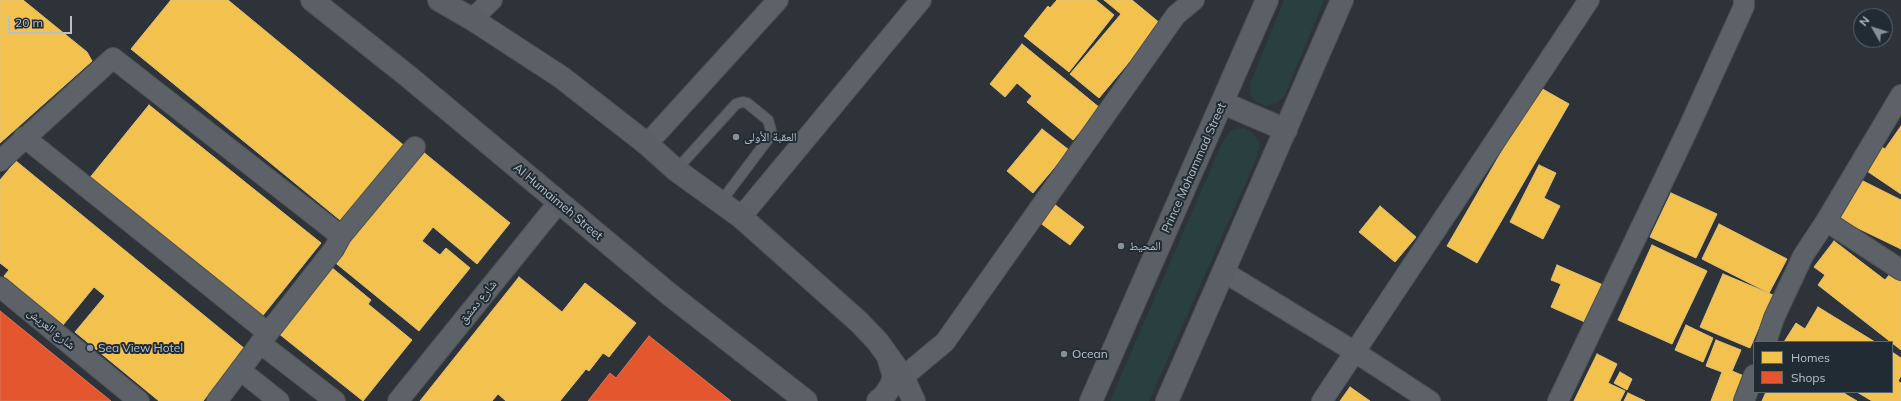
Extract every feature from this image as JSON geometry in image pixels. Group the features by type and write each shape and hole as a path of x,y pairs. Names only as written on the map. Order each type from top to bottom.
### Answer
{"street":[{"name":"Al Humaimeh Street","path":"312,0 409,77 669,294 806,401"},
{"path":"472,19 492,0"},
{"path":"648,144 778,0"},
{"path":"741,217 921,0"},
{"path":"904,377 944,342 1176,15 1194,0"},
{"name":"Prince Mohammad Street","path":"1091,401 1267,0"},
{"path":"1167,401 1342,0"},
{"path":"1322,401 1589,0"},
{"path":"1558,401 1688,129 1744,6 1744,0"},
{"path":"449,3 561,77 648,144 676,170 741,217 859,322 887,353 904,377 914,401"},
{"path":"0,161 24,137 113,58 341,236"},
{"path":"1766,341 1774,318 1802,256 1826,221 1901,95"},
{"path":"1223,102 1286,130"},
{"path":"24,137 264,338 336,401"},
{"path":"217,401 334,249 341,236 415,147"},
{"name":"شارع دمشق","path":"398,401 559,202"},
{"path":"1826,221 1901,270"},
{"path":"1224,272 1355,352 1430,401"},
{"name":"شارع العريش","path":"0,287 139,401"},
{"path":"878,401 884,396 891,386 894,376 887,353"},
{"path":"240,370 279,401"},
{"path":"1744,401 1753,378"}],"lane":[{"path":"676,170 736,104 743,102 747,103 768,120 772,134 720,203"}],"green space":[{"path":"1284,0 1324,0 1285,95 1277,103 1266,106 1257,102 1251,96 1250,84"},
{"path":"1244,128 1253,133 1260,144 1257,157 1149,401 1110,401 1222,143 1231,130"}],"building: Homes":[{"path":"0,0 23,0 87,52 92,61 0,143"},
{"path":"171,0 228,0 407,148 345,224 131,49"},
{"path":"1057,0 1096,0 1114,15 1069,72 1024,36 1048,6 1050,8"},
{"path":"1104,0 1132,0 1161,24 1099,98 1070,74 1121,14"},
{"path":"1022,44 1100,108 1073,140 1027,102 1032,96 1017,83 1005,97 990,84"},
{"path":"1539,87 1569,104 1477,263 1447,246"},
{"path":"149,105 321,243 260,319 88,180"},
{"path":"1901,126 1901,194 1864,169 1880,146 1885,149"},
{"path":"1042,129 1069,150 1033,193 1007,171"},
{"path":"422,151 510,223 477,264 433,227 422,241 440,255 446,248 470,268 419,331 332,260"},
{"path":"16,161 245,349 203,401 159,401 75,332 105,296 94,287 63,325 4,276 9,270 0,263 0,180"},
{"path":"1539,165 1556,173 1544,198 1560,206 1543,239 1510,222"},
{"path":"1859,179 1901,200 1901,249 1839,219"},
{"path":"1671,193 1717,214 1696,258 1650,237"},
{"path":"1054,204 1084,227 1070,245 1039,222"},
{"path":"1380,206 1416,237 1395,262 1359,232"},
{"path":"1719,224 1787,259 1769,293 1702,259"},
{"path":"1834,241 1885,280 1890,274 1901,282 1901,350 1893,344 1893,341 1890,341 1818,285 1825,275 1814,267"},
{"path":"1652,245 1707,271 1672,344 1618,320"},
{"path":"1557,265 1603,285 1587,323 1551,307 1561,284 1551,280"},
{"path":"331,267 371,300 368,304 412,340 363,401 278,333"},
{"path":"1723,274 1773,295 1750,348 1700,327"},
{"path":"519,277 562,312 585,283 636,323 609,357 603,353 589,371 586,369 560,401 506,401 498,394 492,401 420,401"},
{"path":"1818,307 1873,341 1785,341 1796,323 1805,329"},
{"path":"1686,325 1713,338 1703,362 1675,350"},
{"path":"1716,340 1741,350 1732,371 1744,376 1733,401 1711,401 1722,372 1706,366"},
{"path":"1893,353 1901,358 1901,376 1898,381 1901,383 1901,401 1872,401 1859,393 1893,393"},
{"path":"1597,354 1617,364 1608,383 1625,391 1620,401 1574,401"},
{"path":"1620,372 1632,379 1627,390 1614,383"},
{"path":"1350,387 1370,401 1340,401"},
{"path":"1628,393 1645,401 1624,401"},
{"path":"1766,393 1844,393 1857,401 1762,401"}],"building: Shops":[{"path":"0,311 111,401 0,401"},
{"path":"649,336 731,401 588,401 610,373 616,378"}],"place":[{"name":"العقبة الأولى","path":"736,137"},
{"name":"المحيط","path":"1121,246"},
{"name":"Sea View Hotel","path":"90,348"},
{"name":"Ocean","path":"1064,354"}]}
